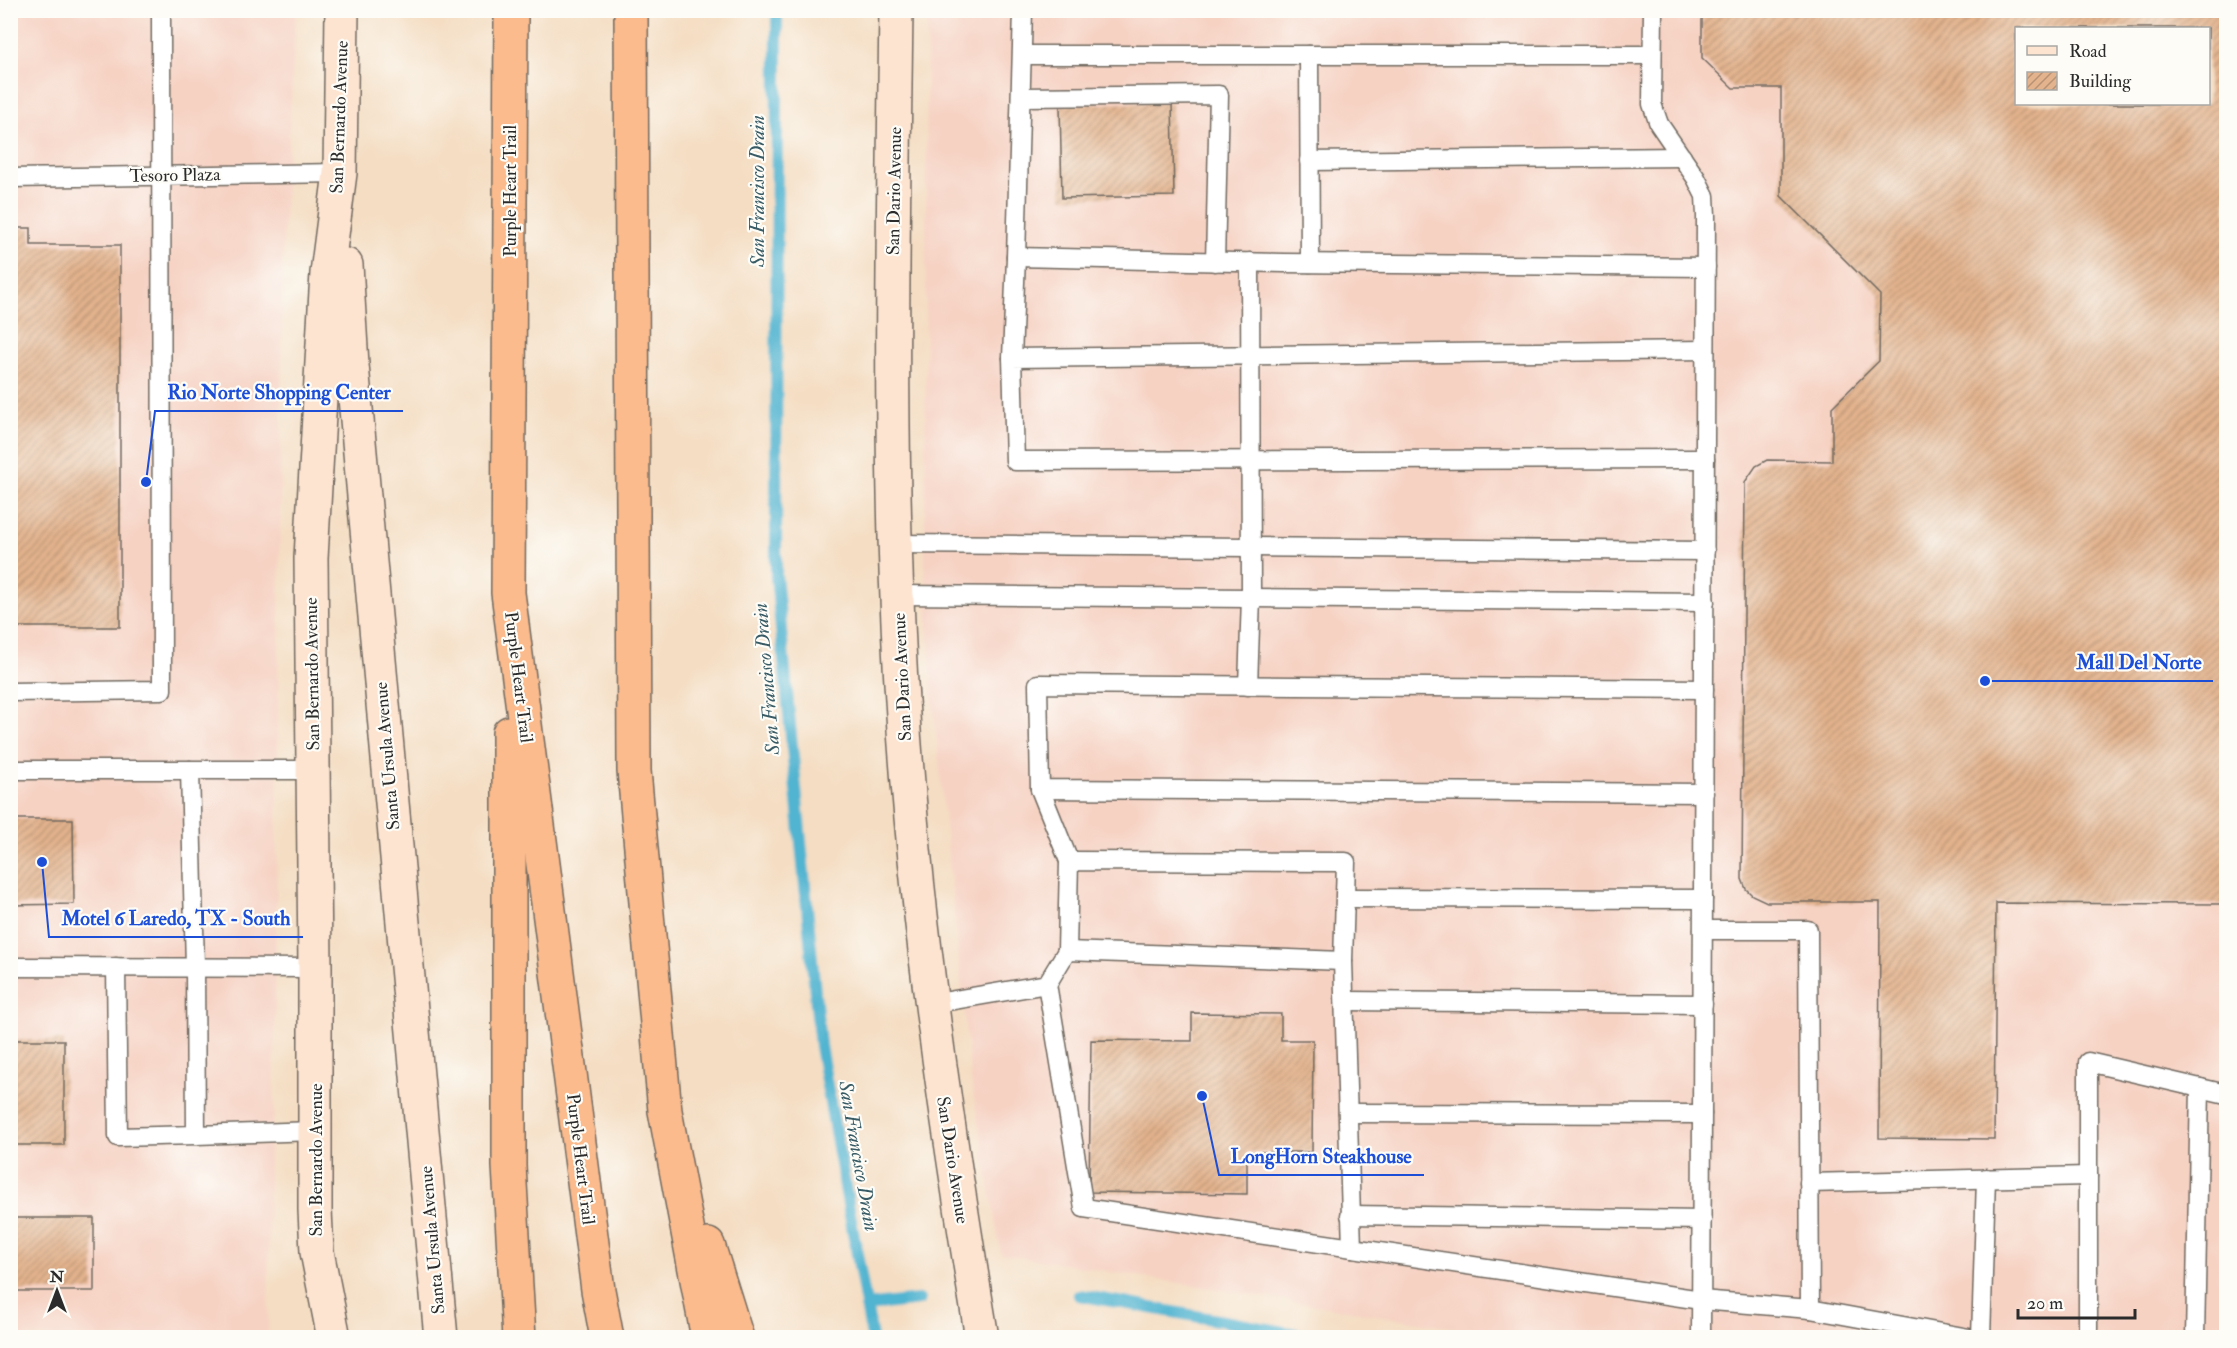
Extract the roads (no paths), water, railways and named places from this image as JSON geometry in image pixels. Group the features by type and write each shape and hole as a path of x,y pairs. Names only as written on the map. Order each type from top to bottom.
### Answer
{"highway":[{"name":"Purple Heart Trail","path":"511,10 508,593 598,1290 607,1338"},
{"path":"631,10 634,771 665,1111 708,1338"},
{"path":"508,593 509,1166 519,1338"},
{"path":"665,1111 737,1338"}],"main road":[{"name":"San Bernardo Avenue","path":"334,1338 317,1252 311,558 327,273 340,173 342,10"},
{"name":"San Dario Avenue","path":"896,10 893,292 895,544 902,701 922,939 950,1143 982,1338"},
{"name":"Santa Ursula Avenue","path":"340,173 352,365 441,1338"}],"lane":[{"path":"10,692 162,690 161,10"},
{"path":"1023,10 1012,358 1015,461 1705,459"},
{"path":"1653,10 1652,104 1659,124 1696,178 1705,196 1701,1338"},
{"path":"1023,55 1652,55"},
{"path":"1309,55 1310,263"},
{"path":"1022,97 1219,95 1215,262"},
{"path":"1309,161 1682,157"},
{"name":"Tesoro Plaza","path":"10,178 340,173"},
{"path":"1016,257 1215,262 1706,267"},
{"path":"1248,686 1251,597 1250,262"},
{"path":"1012,358 1705,350"},
{"path":"895,544 1705,551"},
{"path":"897,595 1705,602"},
{"path":"1704,689 1038,684 1040,789 1069,861 1067,951 1047,984 1084,1208 1701,1300 1810,1309 1969,1338"},
{"path":"10,770 313,770"},
{"path":"190,770 196,1135"},
{"path":"1040,789 1704,793"},
{"path":"1069,861 1346,862 1343,961 1352,1248"},
{"path":"1346,898 1703,898"},
{"path":"1703,930 1808,930 1810,1309"},
{"path":"1067,951 1343,961"},
{"path":"10,967 315,968"},
{"path":"116,968 118,1137 315,1131"},
{"path":"931,1004 1047,984"},
{"path":"1345,1001 1703,1004"},
{"path":"2088,1338 2088,1062 2226,1094"},
{"path":"2196,1338 2200,1088"},
{"path":"1348,1113 1702,1114"},
{"path":"1809,1183 2088,1176"},
{"path":"1981,1338 1986,1178"},
{"path":"1350,1215 1702,1220"}],"waterway":[{"name":"San Francisco Drain","path":"777,10 776,575 820,1046 872,1338"},
{"path":"1079,1295 1317,1338"},
{"path":"866,1306 919,1300"}],"place":[{"name":"Rio Norte Shopping Center","path":"146,482"},
{"name":"Mall Del Norte","path":"1985,681"},
{"name":"Motel 6 Laredo, TX - South","path":"42,862"},
{"name":"LongHorn Steakhouse","path":"1202,1096"}]}
